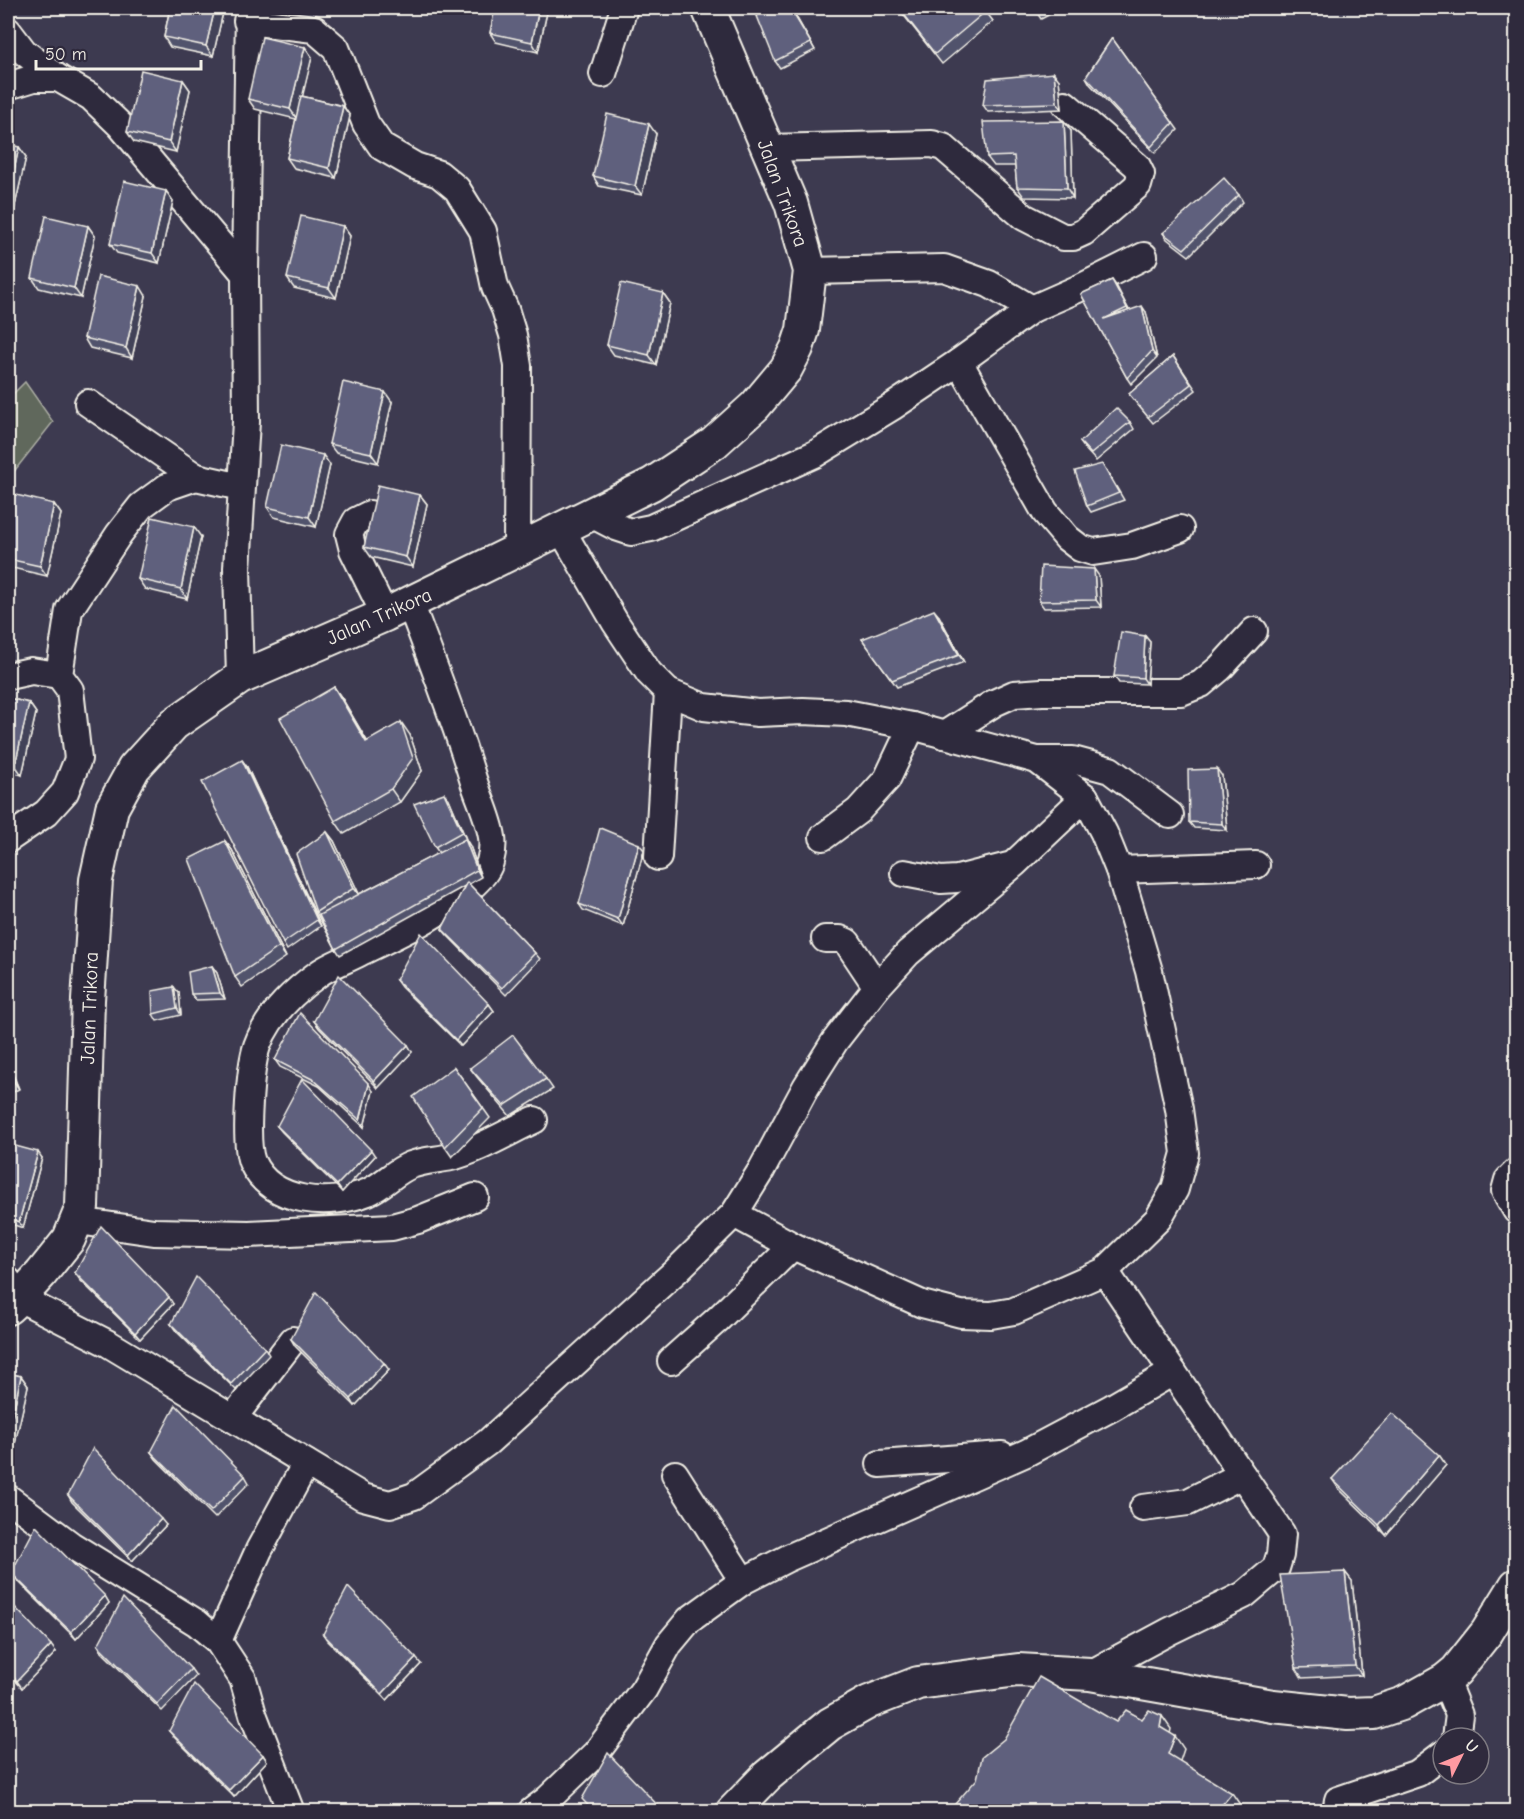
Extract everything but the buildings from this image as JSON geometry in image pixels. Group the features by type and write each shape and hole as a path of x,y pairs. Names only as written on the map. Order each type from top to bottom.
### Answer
{"street":[{"path":"603,75 624,8"},
{"name":"Jalan Trikora","path":"11,1296 69,1239 82,1207 85,1168 88,1000 96,880 112,808 134,768 174,724 240,678 397,609 652,484 714,443 755,406 786,369 803,330 810,270 791,203 708,8"},
{"path":"240,678 237,568 246,422 248,14 314,29 336,48 366,124 382,147 415,166 439,174 457,189 483,231 495,287 513,335 518,366 517,551"},
{"path":"8,31 24,52 58,78 91,97 120,125 245,274"},
{"path":"8,86 34,78 58,78"},
{"path":"767,148 932,144 944,147 1024,217 1063,237 1073,237 1084,232 1138,185 1141,174 1137,166 1065,104"},
{"path":"591,514 631,532 651,528 815,453 892,407 1032,309 1144,256"},
{"path":"810,270 944,268 989,284 1032,309"},
{"path":"959,362 1045,512 1067,538 1080,548 1093,552 1132,546 1180,529"},
{"path":"88,403 196,477 241,487"},
{"path":"8,839 46,813 65,792 78,759 70,690 60,675 69,610 97,565 141,506 168,487 196,477"},
{"path":"370,514 356,521 349,534 353,550 397,609 461,739 492,837 492,855 489,866 481,877 462,895 421,922 321,971 292,994 272,1017 257,1047 250,1089 249,1144 252,1161 264,1179 280,1192 317,1199 344,1198 369,1192 412,1164 452,1157 534,1120"},
{"path":"561,529 615,622 649,673 668,692 704,707 758,713 846,713 912,726 1037,760 1074,760 1110,770 1170,815"},
{"path":"944,735 1014,694 1181,692 1201,684 1220,668 1254,631"},
{"path":"8,676 31,671 60,675"},
{"path":"658,857 668,692"},
{"path":"823,837 858,811 887,779 912,726"},
{"path":"735,1214 793,1246 922,1304 961,1314 991,1316 1014,1311 1105,1271 1158,1219 1175,1190 1185,1153 1177,1098 1149,971 1119,870 1104,832 1085,797 1037,760"},
{"path":"11,1296 109,1344 363,1497 390,1504 414,1496 488,1442 676,1271 735,1214 818,1068 835,1041 877,987 908,953 1014,864 1085,797"},
{"path":"904,873 941,880 957,879 1014,864"},
{"path":"1119,870 1257,866"},
{"path":"825,939 840,939 847,942 877,987"},
{"path":"1516,1172 1508,1180 1505,1191 1516,1210"},
{"path":"78,1221 154,1232 237,1234 392,1227 418,1220 475,1197"},
{"path":"671,1361 793,1246"},
{"path":"1090,1674 1244,1595 1276,1568 1282,1534 1105,1271"},
{"path":"233,1419 293,1340"},
{"path":"543,1807 596,1753 644,1689 669,1644 689,1620 743,1581 788,1558 1026,1453 1173,1372"},
{"path":"880,1464 1026,1453"},
{"path":"218,1641 259,1550 306,1462"},
{"path":"675,1474 743,1581"},
{"path":"1143,1508 1188,1502 1242,1475"},
{"path":"8,1498 71,1545 197,1623 218,1641 243,1679 253,1714 291,1812"},
{"path":"732,1812 767,1776 830,1724 869,1702 918,1683 1018,1670 1090,1674 1273,1706 1348,1714 1374,1713 1404,1703 1445,1680 1456,1671 1487,1632 1516,1585"},
{"path":"1445,1680 1460,1715 1458,1726"},
{"path":"1336,1812 1338,1800 1418,1773 1431,1763"}],"shaded area":[{"path":"25,382 53,422 8,479 8,399"}]}
